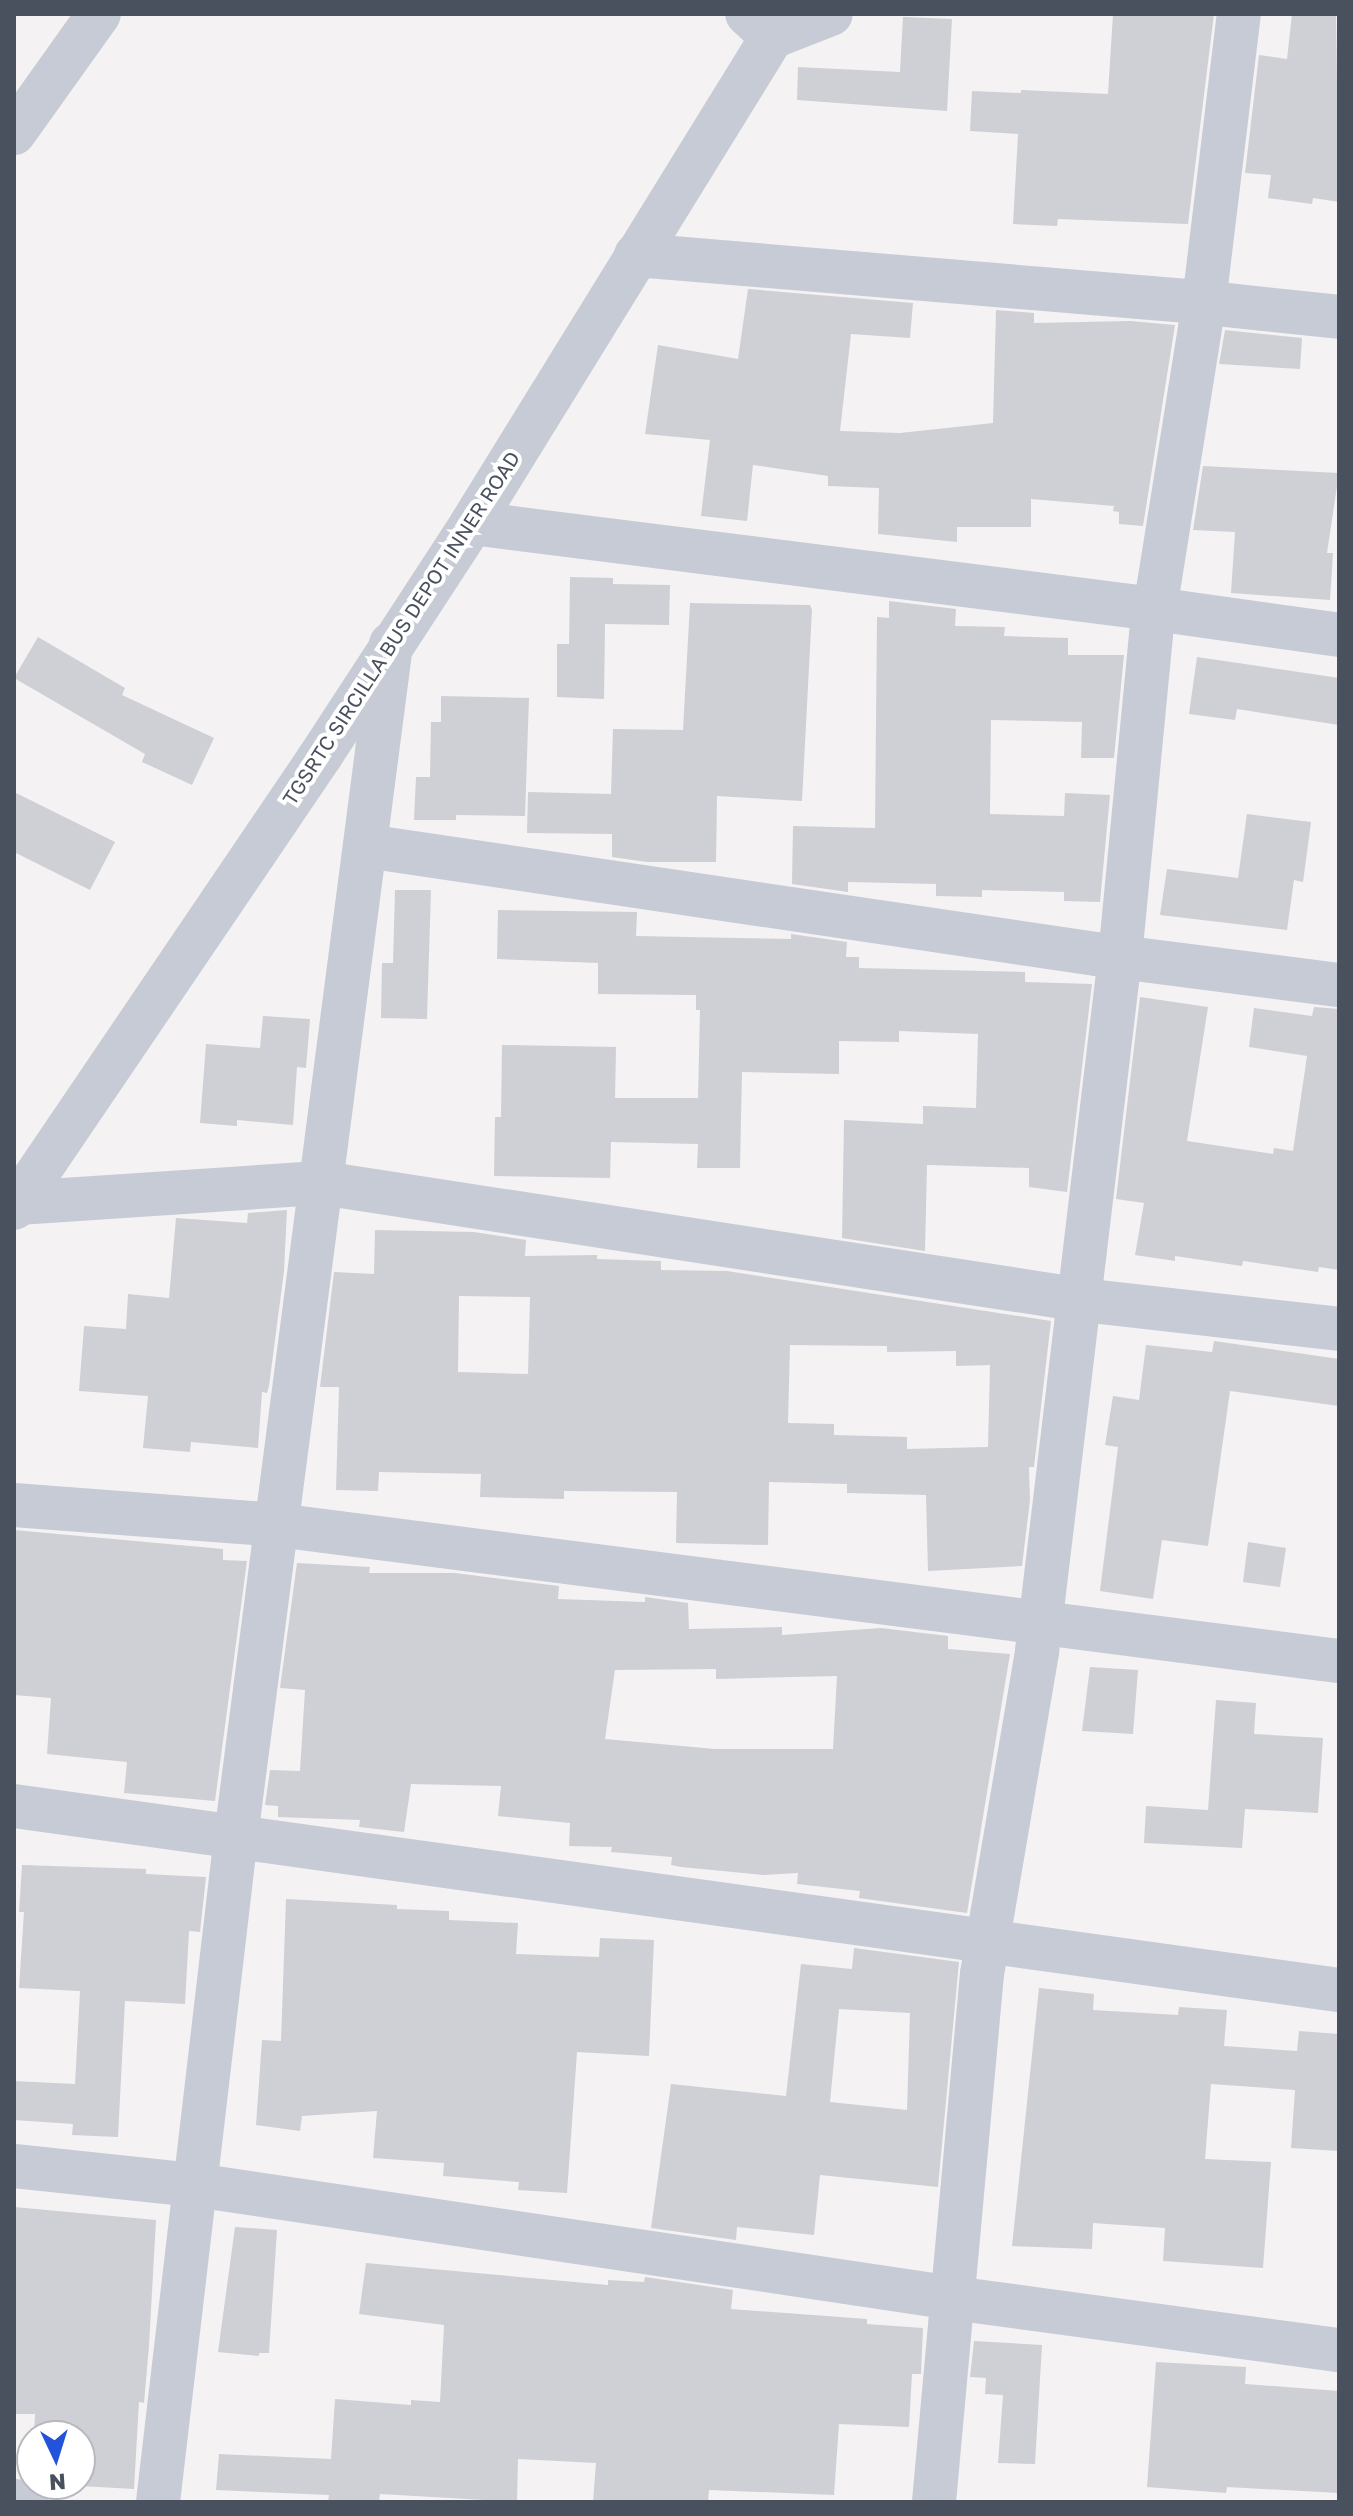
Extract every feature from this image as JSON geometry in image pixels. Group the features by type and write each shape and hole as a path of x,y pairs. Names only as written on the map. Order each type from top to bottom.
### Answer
{"street":[{"path":"14,133 99,14"},
{"path":"761,22 831,14"},
{"path":"934,2502 988,1939 1041,1623 1082,1300 1155,609 1204,302 1239,14"},
{"name":"TGSRTC SIRCILLA BUS DEPOT INNER ROAD","path":"16,1205 313,768 472,523 636,255 761,22"},
{"path":"636,255 1204,302 1339,317"},
{"path":"472,523 1339,635"},
{"path":"158,2502 236,1836 391,644"},
{"path":"366,846 1120,957 1339,985"},
{"path":"16,1205 322,1183 1082,1300 1339,1329"},
{"path":"14,1505 277,1525 1339,1661"},
{"path":"14,1806 1339,1990"},
{"path":"14,2166 195,2185 953,2298 1339,2350"},
{"path":"14,2501 26,2502"}],"building":[{"path":"1113,14 1214,14 1188,224 1058,219 1057,226 1013,224 1018,134 970,131 972,91 1108,94"},
{"path":"1292,14 1336,14 1339,202 1313,198 1312,204 1268,198 1271,175 1245,173 1259,55 1287,59"},
{"path":"903,17 952,19 947,111 797,100 798,67 900,72"},
{"path":"748,289 913,303 910,338 851,334 840,431 900,433 993,423 996,310 1034,313 1034,323 1130,321 1175,325 1143,526 1119,524 1119,512 1113,511 1114,506 1031,499 1031,527 957,527 957,542 878,534 879,488 828,486 828,476 753,465 747,521 701,516 710,440 645,434 658,345 738,359"},
{"path":"1225,330 1302,338 1300,369 1219,364"},
{"path":"1203,466 1339,473 1327,553 1333,553 1330,600 1231,593 1235,532 1193,530"},
{"path":"570,577 613,578 613,584 670,585 669,625 605,624 604,699 557,697 557,644 569,644"},
{"path":"889,601 956,609 955,626 1005,627 1004,636 1068,638 1068,655 1124,655 1114,758 1081,758 1082,722 991,720 990,814 1064,816 1065,793 1110,795 1100,902 1064,901 1064,892 982,890 982,897 936,896 936,884 848,882 848,892 792,884 793,826 875,828 877,617 889,618"},
{"path":"690,603 810,605 802,801 717,796 716,862 647,862 612,857 612,834 527,833 528,792 611,794 613,729 683,730"},
{"path":"38,637 125,688 122,695 214,738 192,785 142,762 145,754 14,678"},
{"path":"1197,657 1339,678 1339,725 1237,709 1235,720 1189,714"},
{"path":"441,696 529,698 525,816 456,815 456,820 414,820 416,777 430,777 431,722 441,722"},
{"path":"14,792 115,842 90,890 14,852"},
{"path":"1247,814 1311,822 1303,882 1294,880 1287,930 1160,915 1167,869 1238,878"},
{"path":"395,890 431,890 427,1019 381,1018 382,963 393,963"},
{"path":"498,910 637,912 636,936 791,939 791,934 847,942 846,957 859,957 859,968 1025,972 1025,982 1092,984 1067,1192 1029,1187 1029,1168 927,1165 925,1251 842,1238 844,1120 923,1124 923,1106 976,1108 978,1034 899,1031 899,1042 839,1041 839,1074 742,1072 740,1168 697,1168 698,1144 611,1142 610,1178 494,1176 495,1117 501,1117 502,1045 616,1047 615,1098 698,1098 700,1010 696,1010 696,995 598,994 598,963 497,959"},
{"path":"1140,997 1208,1007 1187,1141 1273,1154 1274,1148 1293,1151 1307,1056 1249,1047 1254,1008 1312,1016 1314,1007 1339,1009 1339,1270 1319,1267 1318,1272 1243,1261 1242,1266 1175,1256 1175,1261 1135,1255 1144,1203 1116,1199"},
{"path":"263,1016 310,1019 306,1068 297,1067 293,1125 237,1120 237,1126 200,1123 206,1044 260,1048"},
{"path":"287,1210 284,1271 269,1386 267,1393 262,1392 258,1448 191,1442 190,1452 143,1448 148,1396 79,1391 84,1326 126,1329 128,1294 169,1298 176,1218 247,1223 248,1213"},
{"path":"375,1230 474,1232 526,1240 525,1256 597,1255 597,1259 661,1261 661,1270 727,1271 1051,1321 1034,1467 1029,1467 1030,1500 1022,1566 928,1571 926,1495 847,1493 847,1484 769,1482 768,1545 676,1543 677,1492 564,1491 564,1499 480,1497 481,1474 379,1472 378,1491 336,1490 339,1387 320,1387 334,1272 374,1274","holes":["459,1296 530,1297 528,1374 458,1372","790,1345 887,1346 887,1352 956,1351 956,1366 990,1365 988,1447 907,1449 907,1437 834,1435 834,1424 788,1423"]},
{"path":"1214,1341 1339,1359 1339,1406 1230,1391 1208,1546 1162,1540 1153,1599 1100,1591 1118,1447 1105,1445 1113,1396 1139,1400 1146,1345 1212,1352"},
{"path":"14,1530 223,1549 223,1560 247,1561 215,1801 124,1793 127,1762 47,1754 51,1698 14,1695"},
{"path":"1248,1542 1286,1548 1280,1587 1243,1582"},
{"path":"297,1563 370,1567 369,1573 455,1573 559,1586 558,1599 645,1602 645,1597 688,1603 689,1629 782,1627 782,1635 881,1628 948,1636 948,1649 1010,1654 967,1913 859,1898 860,1891 797,1884 798,1873 764,1875 681,1867 671,1865 672,1857 611,1852 612,1847 569,1846 570,1823 498,1816 501,1786 411,1784 404,1832 359,1827 360,1820 278,1817 278,1806 265,1805 270,1770 300,1771 305,1690 280,1688","holes":["716,1669 716,1679 837,1676 833,1749 715,1749 605,1739 615,1670"]},
{"path":"1090,1667 1138,1670 1133,1734 1082,1731"},
{"path":"1216,1700 1256,1703 1254,1734 1323,1738 1318,1813 1245,1809 1242,1848 1144,1843 1146,1806 1208,1810"},
{"path":"22,1865 146,1869 146,1874 206,1877 200,1932 189,1931 185,2004 125,2001 118,2137 72,2135 73,2124 14,2120 14,2081 75,2084 80,1991 19,1988 24,1912 19,1912"},
{"path":"286,1899 397,1905 397,1909 449,1911 449,1920 518,1923 516,1954 599,1957 600,1938 654,1940 649,2056 577,2052 567,2193 518,2190 519,2182 443,2176 444,2163 373,2158 377,2111 302,2116 300,2131 256,2125 262,2040 281,2041"},
{"path":"854,1948 959,1962 938,2187 820,2175 814,2235 737,2227 736,2240 651,2228 671,2084 786,2096 801,1964 852,1969","holes":["839,2009 910,2013 907,2110 830,2102"]},
{"path":"1039,1988 1094,1994 1093,2010 1178,2015 1179,2007 1227,2010 1224,2046 1297,2051 1299,2031 1339,2034 1339,2151 1291,2148 1295,2090 1211,2084 1205,2159 1271,2162 1263,2268 1163,2261 1165,2228 1093,2223 1092,2249 1012,2246"},
{"path":"14,2207 156,2220 149,2346 144,2403 139,2402 134,2489 96,2487 96,2420 35,2420 35,2414 14,2414"},
{"path":"235,2227 277,2230 269,2353 259,2353 259,2356 218,2352"},
{"path":"366,2263 608,2285 608,2280 644,2282 645,2277 733,2290 731,2309 867,2319 867,2324 923,2328 921,2374 912,2374 909,2427 839,2424 834,2495 709,2490 708,2502 593,2502 596,2463 518,2459 517,2502 380,2494 379,2502 328,2502 329,2495 216,2490 219,2454 331,2459 335,2399 411,2405 411,2400 440,2402 444,2325 359,2314"},
{"path":"974,2341 1042,2345 1035,2464 998,2463 1003,2395 985,2394 986,2378 970,2377"},
{"path":"1156,2362 1246,2367 1245,2384 1339,2391 1339,2493 1227,2487 1226,2493 1147,2487"}]}
